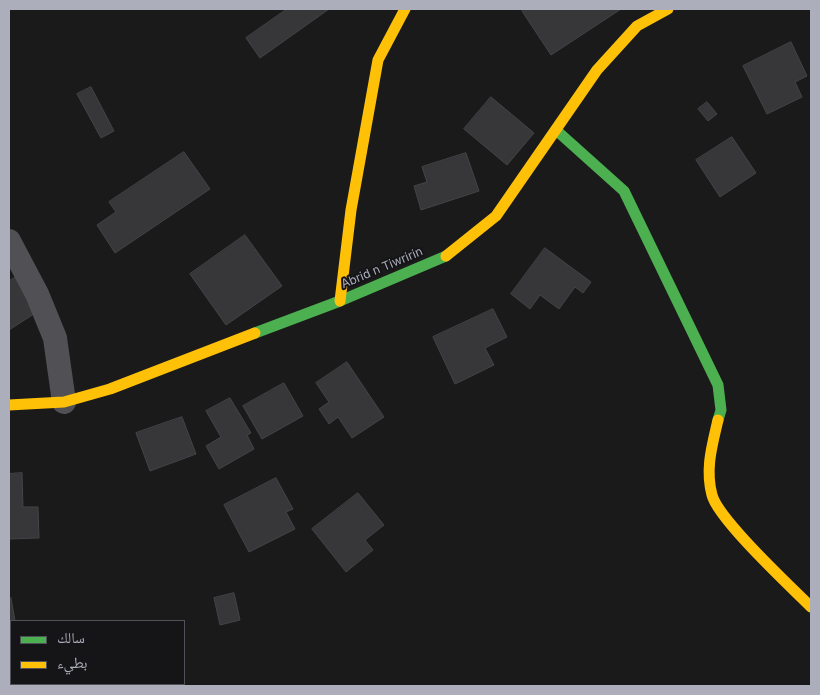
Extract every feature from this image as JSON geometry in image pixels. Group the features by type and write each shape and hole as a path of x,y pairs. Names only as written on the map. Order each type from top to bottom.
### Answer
{"street":[{"path":"340,300 351,210 378,60 405,9"},
{"name":"Abrid n Tiwririn","path":"9,405 64,402 110,390 340,300 450,254 496,216 597,70 637,26 668,9"},
{"path":"556,130 624,191 718,386 721,410 708,461 712,497 730,524 811,607"},
{"path":"9,241 37,294 55,338 64,402"}],"building":[{"path":"287,9 329,9 260,58 246,38"},
{"path":"524,9 621,9 551,55 522,11"},
{"path":"791,42 807,76 795,82 802,97 767,114 743,66"},
{"path":"91,87 114,131 101,138 77,94"},
{"path":"491,97 534,133 507,165 464,129"},
{"path":"707,102 717,114 708,121 698,109"},
{"path":"732,137 756,173 720,197 696,160"},
{"path":"184,152 210,189 115,253 97,225 116,212 109,202"},
{"path":"466,153 479,191 421,210 414,186 427,182 422,167"},
{"path":"245,235 282,286 226,325 190,274"},
{"path":"545,248 591,282 583,293 575,287 559,309 540,295 530,309 511,294"},
{"path":"18,276 40,310 9,330 9,281"},
{"path":"493,309 507,337 485,348 494,365 455,384 433,337"},
{"path":"347,362 384,417 352,438 338,417 329,424 319,409 329,402 316,383"},
{"path":"284,383 303,416 262,439 243,406"},
{"path":"230,398 251,433 247,435 254,449 219,469 206,446 221,437 206,411"},
{"path":"182,417 196,454 150,471 136,433"},
{"path":"22,473 23,507 38,507 39,538 9,539 9,474"},
{"path":"276,478 293,509 286,512 295,529 249,552 224,505"},
{"path":"358,493 384,525 365,540 373,550 346,572 312,529"},
{"path":"234,593 240,620 220,625 214,598"},
{"path":"11,598 15,620 10,620 10,661 9,661 9,599"}],"traffic: fast":[{"path":"556,130 624,191 718,385 721,410 718,420"},
{"path":"255,333 340,301 446,256"}],"traffic: slow":[{"path":"340,301 351,210 378,60 405,9"},
{"path":"446,256 496,216 597,70 637,26 668,9"},
{"path":"9,405 64,402 110,389 255,333"},
{"path":"718,420 709,467 712,495 717,506 740,535 811,607"}]}
